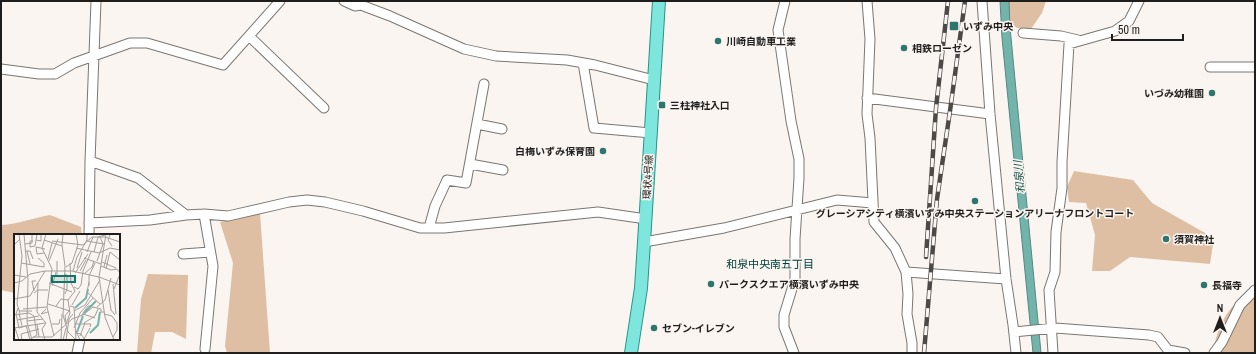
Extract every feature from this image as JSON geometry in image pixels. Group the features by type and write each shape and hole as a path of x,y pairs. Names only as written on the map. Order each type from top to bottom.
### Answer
{"main road":[{"name":"環状4号線","path":"631,353 641,288 659,1"}],"street":[{"path":"89,234 96,1"},
{"path":"1,69 39,74 55,74 74,63 130,43 147,43 222,65 280,1"},
{"path":"344,1 354,6 361,5 390,16 464,49 496,56 567,60 654,80"},
{"path":"785,1 778,30 791,121 799,159 795,239 795,279 784,315 784,327 794,353"},
{"path":"867,1 870,39 867,114 870,138 874,222 895,248 906,272 908,294 907,314 912,343 912,353"},
{"path":"982,1 990,114 1006,279 1018,332 1016,353"},
{"path":"1053,353 1049,329 1049,290 1055,272 1056,232 1062,188 1062,162 1069,44 1115,31 1130,21 1139,1"},
{"path":"1023,33 1061,36 1079,41"},
{"path":"249,36 324,108"},
{"path":"583,63 594,128 651,133"},
{"path":"1210,67 1255,67"},
{"path":"429,228 435,206 447,180 466,183 484,84"},
{"path":"867,98 990,114"},
{"path":"477,124 502,129"},
{"path":"90,161 138,178 186,215"},
{"path":"470,164 503,170"},
{"path":"89,223 143,221 204,214 228,216 289,202 307,200 325,202 363,211 420,228 444,228 598,212 646,219"},
{"path":"644,242 724,228 837,200 873,203"},
{"path":"204,214 213,266 205,349"},
{"path":"183,254 210,252"},
{"path":"906,272 1006,279"},
{"path":"1214,353 1222,342 1240,305 1255,290"},
{"path":"1018,332 1049,329 1149,335 1158,337 1168,350 1185,353"},
{"path":"77,353 80,340"}],"shaded area":[{"path":"1007,1 1046,1 1042,13 1031,29 1017,28 1009,22"},
{"path":"1074,171 1133,180 1152,203 1214,238 1210,264 1130,257 1110,271 1092,271 1095,235 1086,203 1069,202 1067,187"},
{"path":"260,213 270,353 227,353 225,346 233,263 220,222"},
{"path":"50,215 81,227 82,234 14,234 14,293 1,290 1,225"},
{"path":"148,274 188,275 186,339 172,332 155,332 151,353 137,353 141,299"},
{"path":"1255,293 1255,353 1213,353 1218,331 1226,315 1237,303"}],"water":[{"name":"和泉川","path":"1000,1 1009,1 1010,27 1041,353 1033,353 1002,38"}],"railway":[{"path":"926,257 936,108 948,1"},
{"path":"924,353 937,199 965,1"}],"place":[{"name":"いずみ中央","path":"954,26"},
{"name":"川崎自動車工業","path":"718,41"},
{"name":"相鉄ローゼン","path":"904,48"},
{"name":"いづみ幼稚園","path":"1212,93"},
{"name":"三柱神社入口","path":"662,105"},
{"name":"白梅いずみ保育園","path":"603,151"},
{"name":"グレーシアシティ横濱いずみ中央ステーションアリーナフロントコート","path":"975,201"},
{"name":"須賀神社","path":"1166,239"},
{"name":"パークスクエア横濱いずみ中央","path":"711,284"},
{"name":"長福寺","path":"1204,285"},
{"name":"セブン-イレブン","path":"654,328"}],"district":[{"name":"和泉中央南五丁目","path":"770,264"}]}
